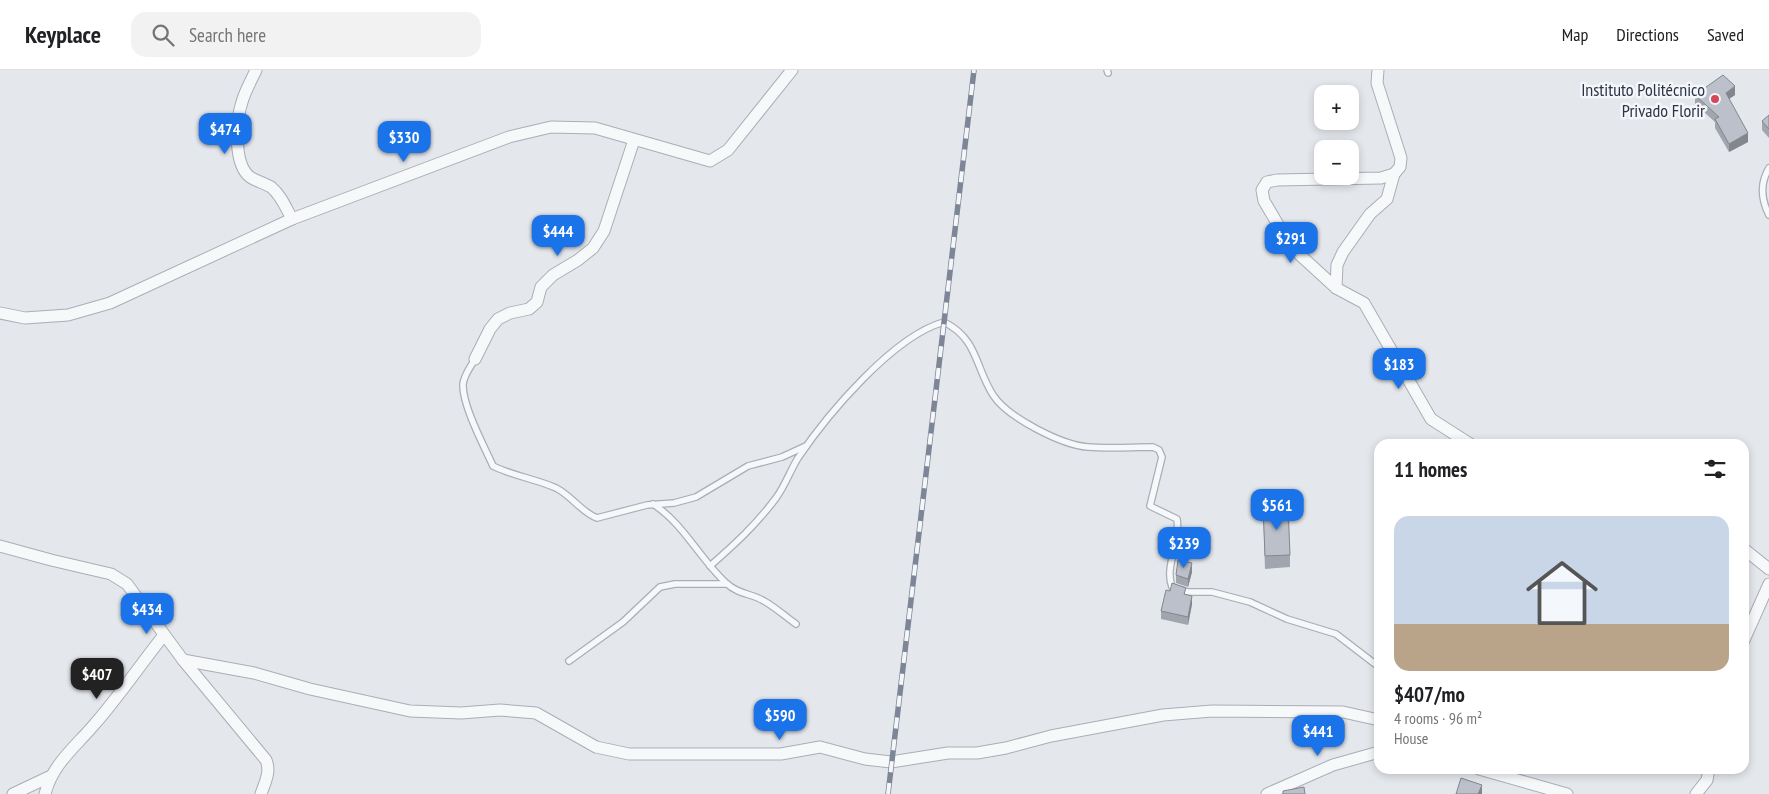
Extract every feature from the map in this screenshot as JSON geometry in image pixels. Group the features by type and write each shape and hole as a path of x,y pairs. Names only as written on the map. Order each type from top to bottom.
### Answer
{"street":[{"path":"256,70 242,102 239,116 238,158 242,169 271,188 279,196 292,219"},
{"path":"0,313 26,318 68,315 110,303 292,219 508,137 551,127 595,128 710,161 720,157 772,97 792,70"},
{"path":"1336,288 1337,265 1343,252 1370,214 1387,199 1394,174 1400,167 1401,158 1377,83 1378,70"},
{"path":"475,358 490,329 498,319 510,313 529,309 537,302 542,287 553,276 593,248 604,231 634,140"},
{"path":"1394,174 1381,178 1277,180 1267,182 1262,190 1264,200 1280,228 1300,256 1336,288 1364,303 1431,419 1462,439"},
{"path":"0,546 112,574 127,584 183,660 266,760 269,768 268,776 261,794"},
{"path":"1749,553 1769,569"},
{"path":"1749,626 1769,584"},
{"path":"45,794 49,777 68,752 93,726 164,635"},
{"path":"183,660 254,672 310,689 410,711 461,713 500,710 536,713 596,747 629,754 781,754 820,747 865,759 891,762 948,753 977,753 1006,748 1051,736 1163,715 1212,711 1343,712 1374,719"},
{"path":"1266,794 1333,765 1374,753"},
{"path":"1497,774 1567,794"},
{"path":"1696,794 1707,780 1709,774"},
{"path":"13,794 49,777"}],"lane":[{"path":"1769,168 1762,181 1765,207 1769,215"},
{"path":"710,566 750,531 778,496 806,446 847,397 878,365 931,325 944,322 958,329 973,349 994,396 1010,413 1029,426 1087,447 1153,447 1159,450 1162,457 1150,506 1177,519 1177,545 1168,578 1172,587 1188,592 1212,592 1250,602 1287,619 1336,634 1374,663"},
{"path":"475,358 463,383 464,392 476,429 493,466 557,489 573,499 589,515 597,518 653,504 674,503 696,496 748,466 782,457 806,446"},
{"path":"653,504 682,528 710,566 727,584 740,594 764,600 796,624"},
{"path":"568,661 623,622 660,587 676,584 727,584"}],"building":[{"path":"1723,75 1735,86 1726,93 1748,133 1729,144 1715,119 1719,117 1695,95"},
{"path":"1769,115 1769,129 1762,121"},
{"path":"1288,505 1290,555 1265,556 1263,506"},
{"path":"1178,560 1192,563 1188,579 1176,575"},
{"path":"1172,583 1186,588 1184,594 1192,596 1188,617 1161,611 1166,590 1170,591"},
{"path":"1461,778 1482,785 1478,794 1456,794"},
{"path":"1304,787 1305,794 1283,794 1283,791"}],"railway":[{"path":"888,794 974,70"}],"place":[{"name":"Instituto Politécnico Privado Florir","path":"1715,99"}]}
